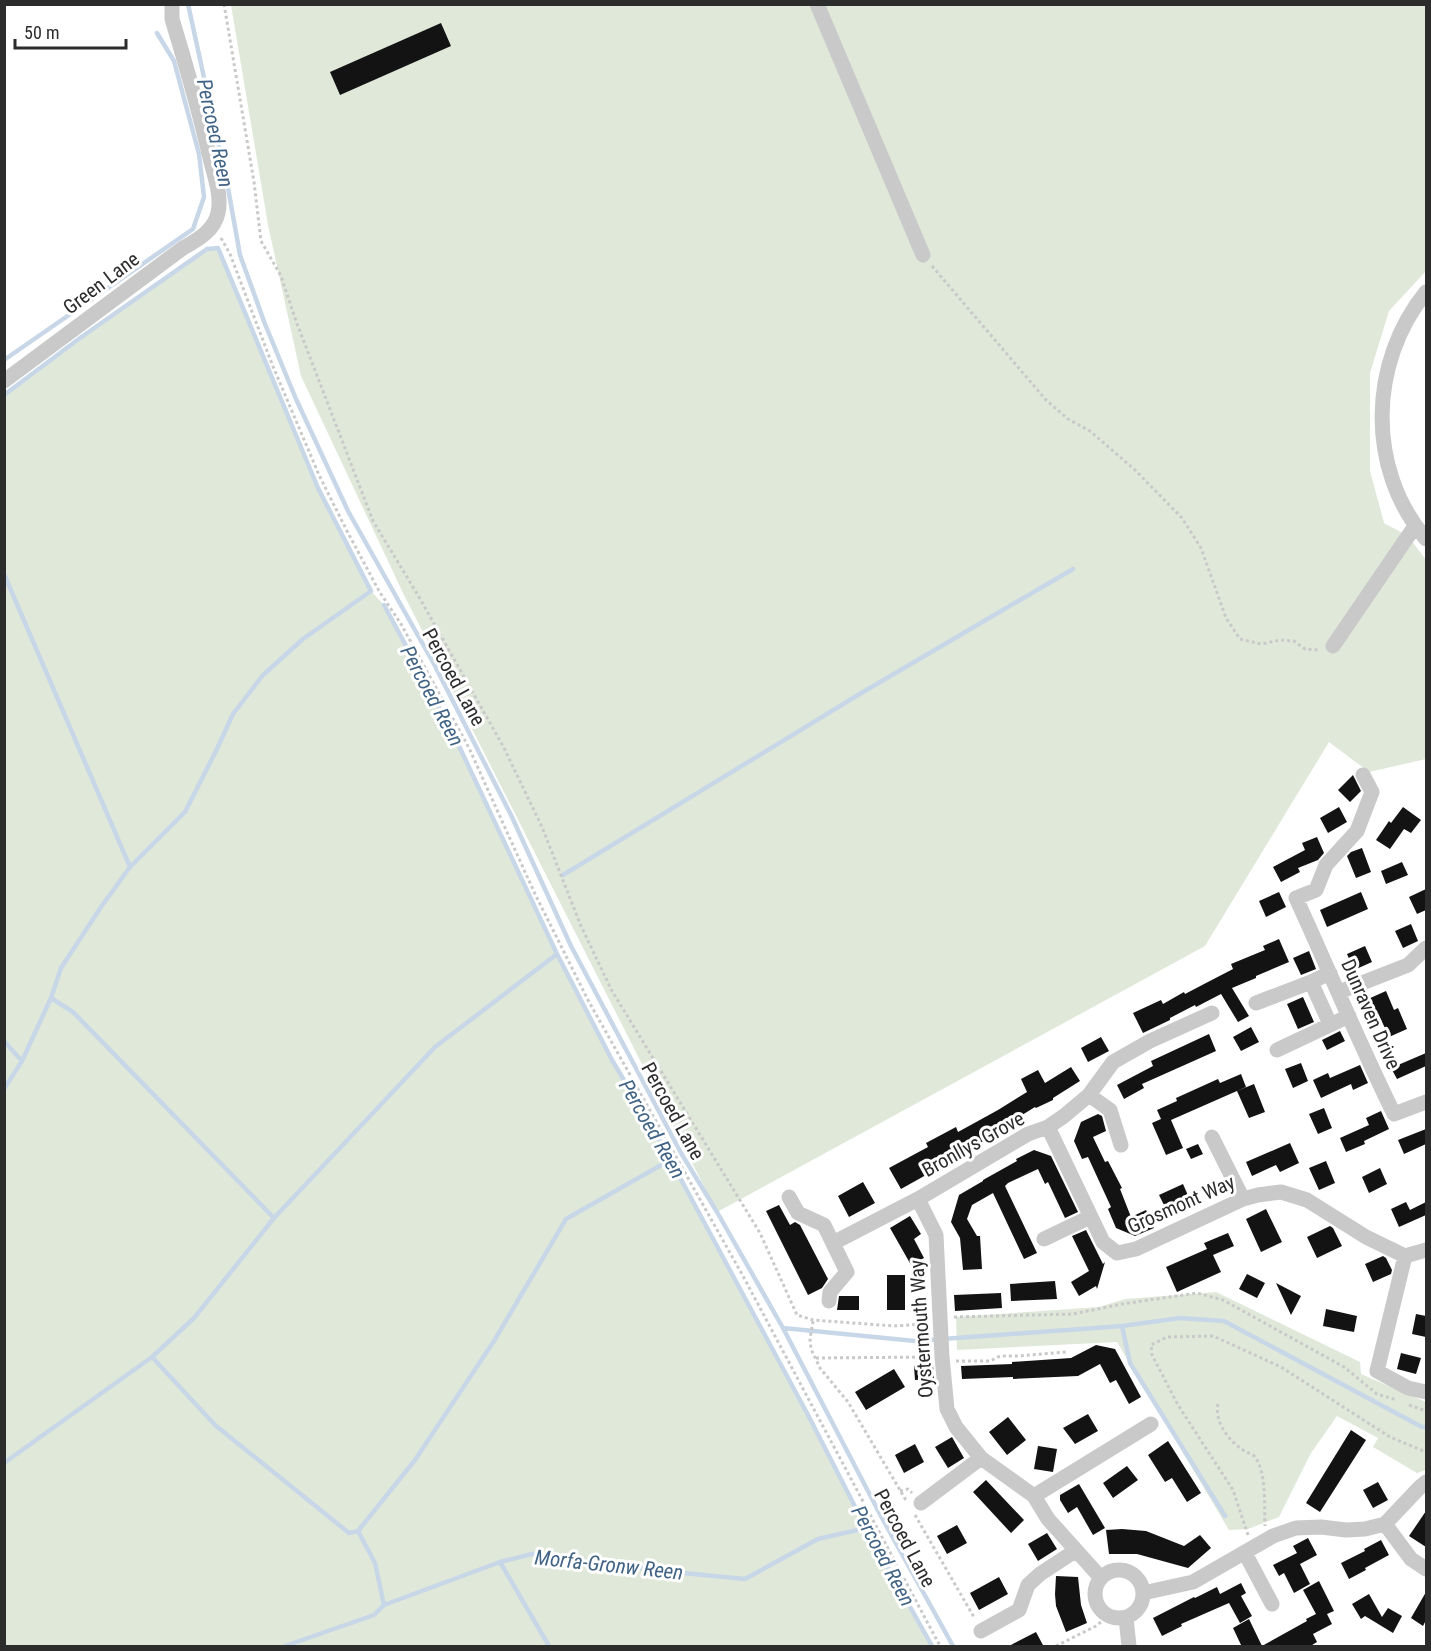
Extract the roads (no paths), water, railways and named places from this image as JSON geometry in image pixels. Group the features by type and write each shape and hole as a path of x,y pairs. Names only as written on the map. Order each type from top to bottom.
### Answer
{"street":[{"name":"Green Lane","path":"4,381 183,248 204,236 215,219 219,199 215,176 197,100 172,19 172,4"},
{"path":"817,4 923,255"},
{"path":"1426,292 1410,312 1398,337 1382,395 1382,426 1389,467 1400,500 1415,526 1426,539"},
{"path":"1333,646 1415,526"},
{"name":"Dunraven Drive","path":"1363,775 1372,792 1357,831 1326,865 1316,890 1296,898 1368,1062 1394,1114 1426,1102"},
{"path":"1339,992 1408,965 1426,948"},
{"path":"1256,1003 1330,973"},
{"path":"1311,982 1330,1024"},
{"name":"Bronllys Grove","path":"833,1244 918,1199 1028,1134 1048,1127 1089,1095 1113,1062 1150,1041 1212,1012"},
{"path":"1276,1050 1349,1016"},
{"path":"1089,1095 1110,1110 1121,1145"},
{"name":"Grosmont Way","path":"1048,1127 1103,1242 1117,1253 1136,1249 1243,1199 1281,1192 1307,1200 1366,1237 1405,1257"},
{"path":"1212,1137 1243,1199"},
{"path":"789,1197 798,1213 824,1225 847,1272 830,1292 829,1300"},
{"name":"Oystermouth Way","path":"918,1199 936,1235 942,1359 947,1409 956,1427 981,1458 1035,1496 1048,1519 1101,1578"},
{"path":"1044,1239 1090,1217"},
{"path":"1426,1250 1405,1257 1377,1371 1408,1388 1426,1392"},
{"path":"1035,1496 1151,1424"},
{"path":"921,1503 981,1458"},
{"path":"1143,1593 1193,1582 1274,1536 1296,1528 1321,1527 1346,1530 1365,1529 1385,1524 1426,1482"},
{"path":"1385,1524 1411,1560 1426,1569"},
{"path":"1249,1550 1272,1604"},
{"path":"981,1631 1018,1610 1028,1585 1040,1574 1075,1551"},
{"path":"1112,1571 1134,1575 1141,1584 1143,1593 1140,1606 1135,1613 1119,1618 1108,1616 1101,1610 1097,1604 1095,1591 1101,1578 1112,1571"},
{"path":"1126,1617 1129,1647"}],"waterway":[{"path":"188,4 228,188 240,255 296,399 348,511 434,664 511,815 571,946 681,1153 783,1328 882,1518 953,1646"},
{"path":"4,360 193,229 204,197 199,154 174,61 157,33"},
{"name":"Percoed Reen","path":"4,395 80,338 207,249 218,248 318,488 371,591 303,639 263,675 233,714 185,812 130,867 61,968 51,998 22,1061 4,1089"},
{"path":"563,875 858,695 1073,569"},
{"path":"4,574 130,867"},
{"name":"Percoed Reen","path":"384,605 451,729 557,954 612,1060 663,1146 808,1415 866,1528 932,1646"},
{"path":"4,1463 152,1357 194,1318 274,1218 435,1047 557,954"},
{"path":"51,998 73,1012 274,1218"},
{"path":"4,1041 22,1061"},
{"path":"152,1357 215,1425 349,1533 358,1531 415,1460 494,1341 566,1219 670,1160"},
{"path":"783,1328 915,1341 1122,1326 1180,1318 1224,1321 1422,1427 1426,1427"},
{"path":"1122,1326 1130,1363 1225,1516"},
{"name":"Morfa-Gronw Reen","path":"285,1646 374,1615 384,1605 500,1562 532,1554 745,1579 818,1539 866,1528"},
{"path":"358,1531 375,1563 384,1605"},
{"path":"500,1562 549,1646"}]}
